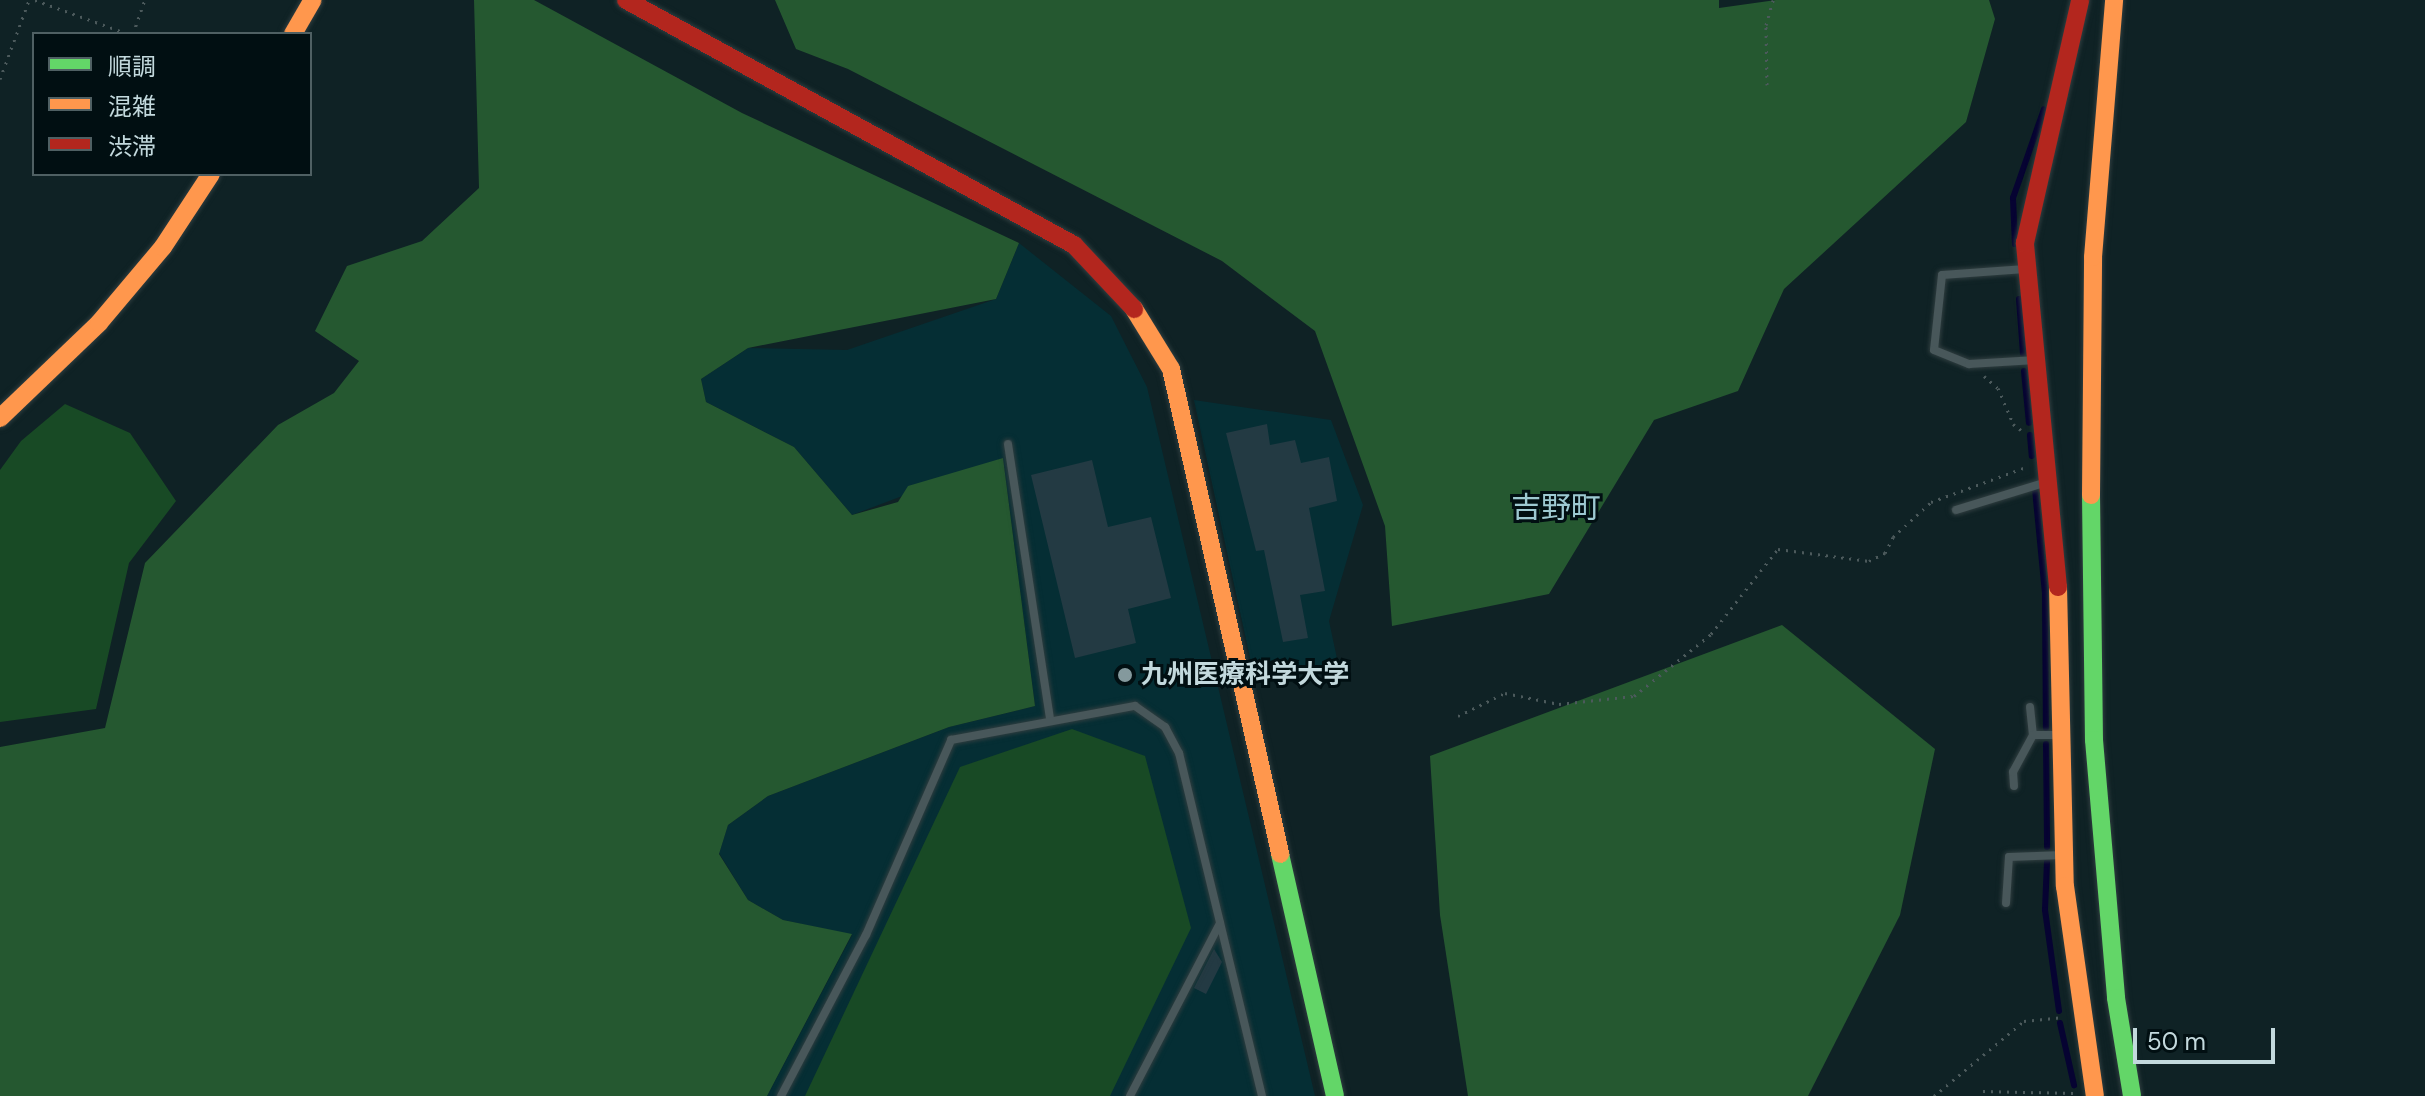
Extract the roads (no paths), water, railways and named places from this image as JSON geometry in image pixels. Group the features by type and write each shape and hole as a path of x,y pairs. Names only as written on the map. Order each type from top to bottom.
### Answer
{"street":[{"path":"294,32 313,0"},
{"path":"626,0 1074,245 1129,300 1171,369 1335,1096"},
{"path":"2080,0 2031,197 2027,269 2058,570 2064,855 2080,1016 2095,1093"},
{"path":"2114,0 2093,257 2090,579 2096,755 2116,998 2132,1096"},
{"path":"0,418 99,323 163,247 210,176"}],"lane":[{"path":"2027,269 1942,275 1934,350 1969,364 2037,360"},
{"path":"1008,444 1050,719"},
{"path":"1956,510 2048,481"},
{"path":"781,1096 866,935 951,740 1050,719 1135,706 1165,727 1179,753 1262,1096"},
{"path":"2014,786 2013,772 2033,735 2030,707"},
{"path":"2033,735 2061,735"},
{"path":"2006,903 2009,857 2064,855"},
{"path":"1130,1096 1220,923"}],"waterway":[{"path":"2015,244 2013,198 2044,109"},
{"path":"2019,299 2023,354"},
{"path":"2024,371 2029,423"},
{"path":"2030,435 2032,456"},
{"path":"2035,489 2045,593 2046,728"},
{"path":"2046,744 2047,847"},
{"path":"2047,862 2045,910 2059,1011"},
{"path":"2060,1023 2074,1085"}],"place":[{"name":"九州医療科学大学","path":"1125,675"}],"district":[{"name":"吉野町","path":"1556,508"}]}
